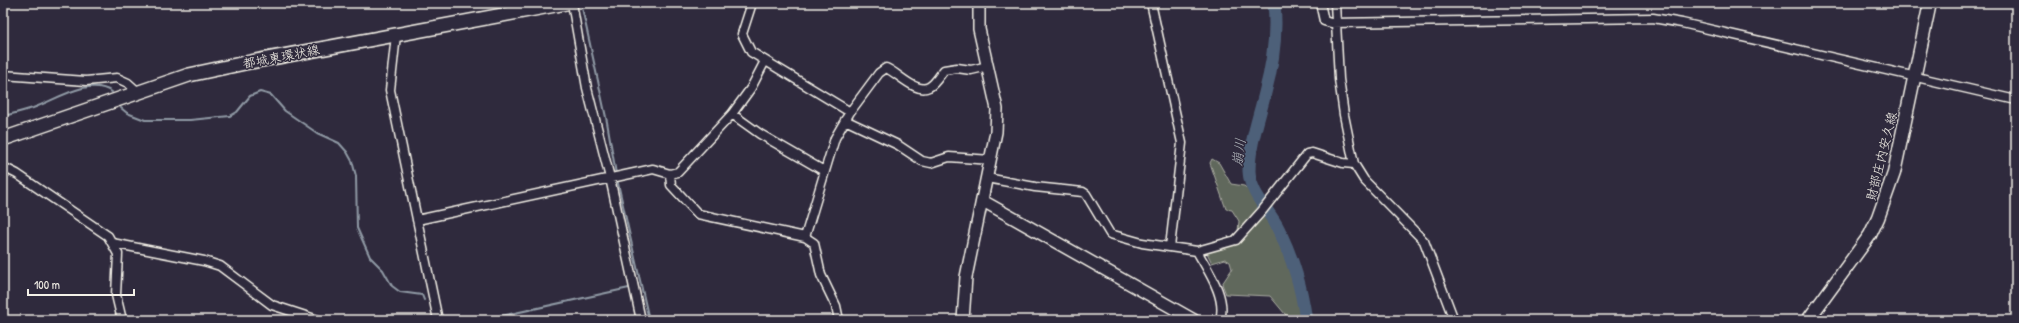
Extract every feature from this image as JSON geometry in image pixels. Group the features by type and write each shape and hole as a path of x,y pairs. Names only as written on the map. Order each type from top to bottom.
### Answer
{"main road":[{"name":"都城東環状線","path":"3,139 189,75 245,62 396,35 512,8 566,3"},
{"name":"財部庄内安久線","path":"1808,320 1858,252 1878,218 1894,173 1930,3"}],"street":[{"path":"572,3 587,88 610,178 641,320"},
{"path":"752,3 742,34 751,52 850,112"},
{"path":"963,320 966,278 996,132 997,109 979,29 979,3"},
{"path":"1151,3 1182,143 1170,247"},
{"path":"1320,3 1324,21 1331,23 1653,18 1682,23 2016,100"},
{"path":"1335,3 1336,34 1343,108 1354,164 1364,180 1424,241 1454,320"},
{"path":"396,35 390,90 438,320"},
{"path":"417,220 654,169 670,174 678,172 732,114 751,88 765,61"},
{"path":"805,237 835,138 850,112 879,73 886,68 915,86 924,89 930,87 944,70 958,68 971,70 988,66"},
{"path":"3,75 86,81 117,78 128,83 138,92"},
{"path":"732,114 760,134 824,171"},
{"path":"845,120 898,145 922,161 931,162 950,157 991,160"},
{"path":"987,178 1035,187 1083,192 1086,194 1110,234 1142,243 1198,251 1236,240 1308,154 1312,153 1343,163 1354,164"},
{"path":"3,168 17,174 75,215 108,236 118,254 116,295 122,320"},
{"path":"670,174 672,185 698,214 805,237 814,243 821,275 836,306 839,320"},
{"path":"983,201 1194,320"},
{"path":"112,243 204,261 220,266 272,305 318,320"},
{"path":"1198,251 1221,299 1222,314 1220,320"}],"green space":[{"path":"1212,159 1219,163 1231,184 1244,186 1249,190 1277,231 1292,264 1309,320 1290,320 1270,296 1226,294 1222,284 1232,269 1230,262 1225,259 1212,263 1206,251 1226,241 1238,231 1239,221 1232,210 1226,209 1210,163"}],"waterway":[{"path":"581,3 607,122 616,174"},
{"name":"崩川","path":"1274,3 1275,37 1272,60 1268,82 1252,141 1249,171 1253,187 1279,230 1289,253 1302,296 1306,320"},
{"path":"3,116 33,108 62,95 83,88 103,88 112,92"},
{"path":"121,108 127,113 145,120 190,120 230,116 237,112 250,96 260,92 271,95 285,111 317,133 339,143 347,152 352,161 356,176 357,228 370,257 383,270 392,286 400,292 422,295 424,300"},
{"path":"617,179 649,320"},
{"path":"483,320 629,288"}]}
